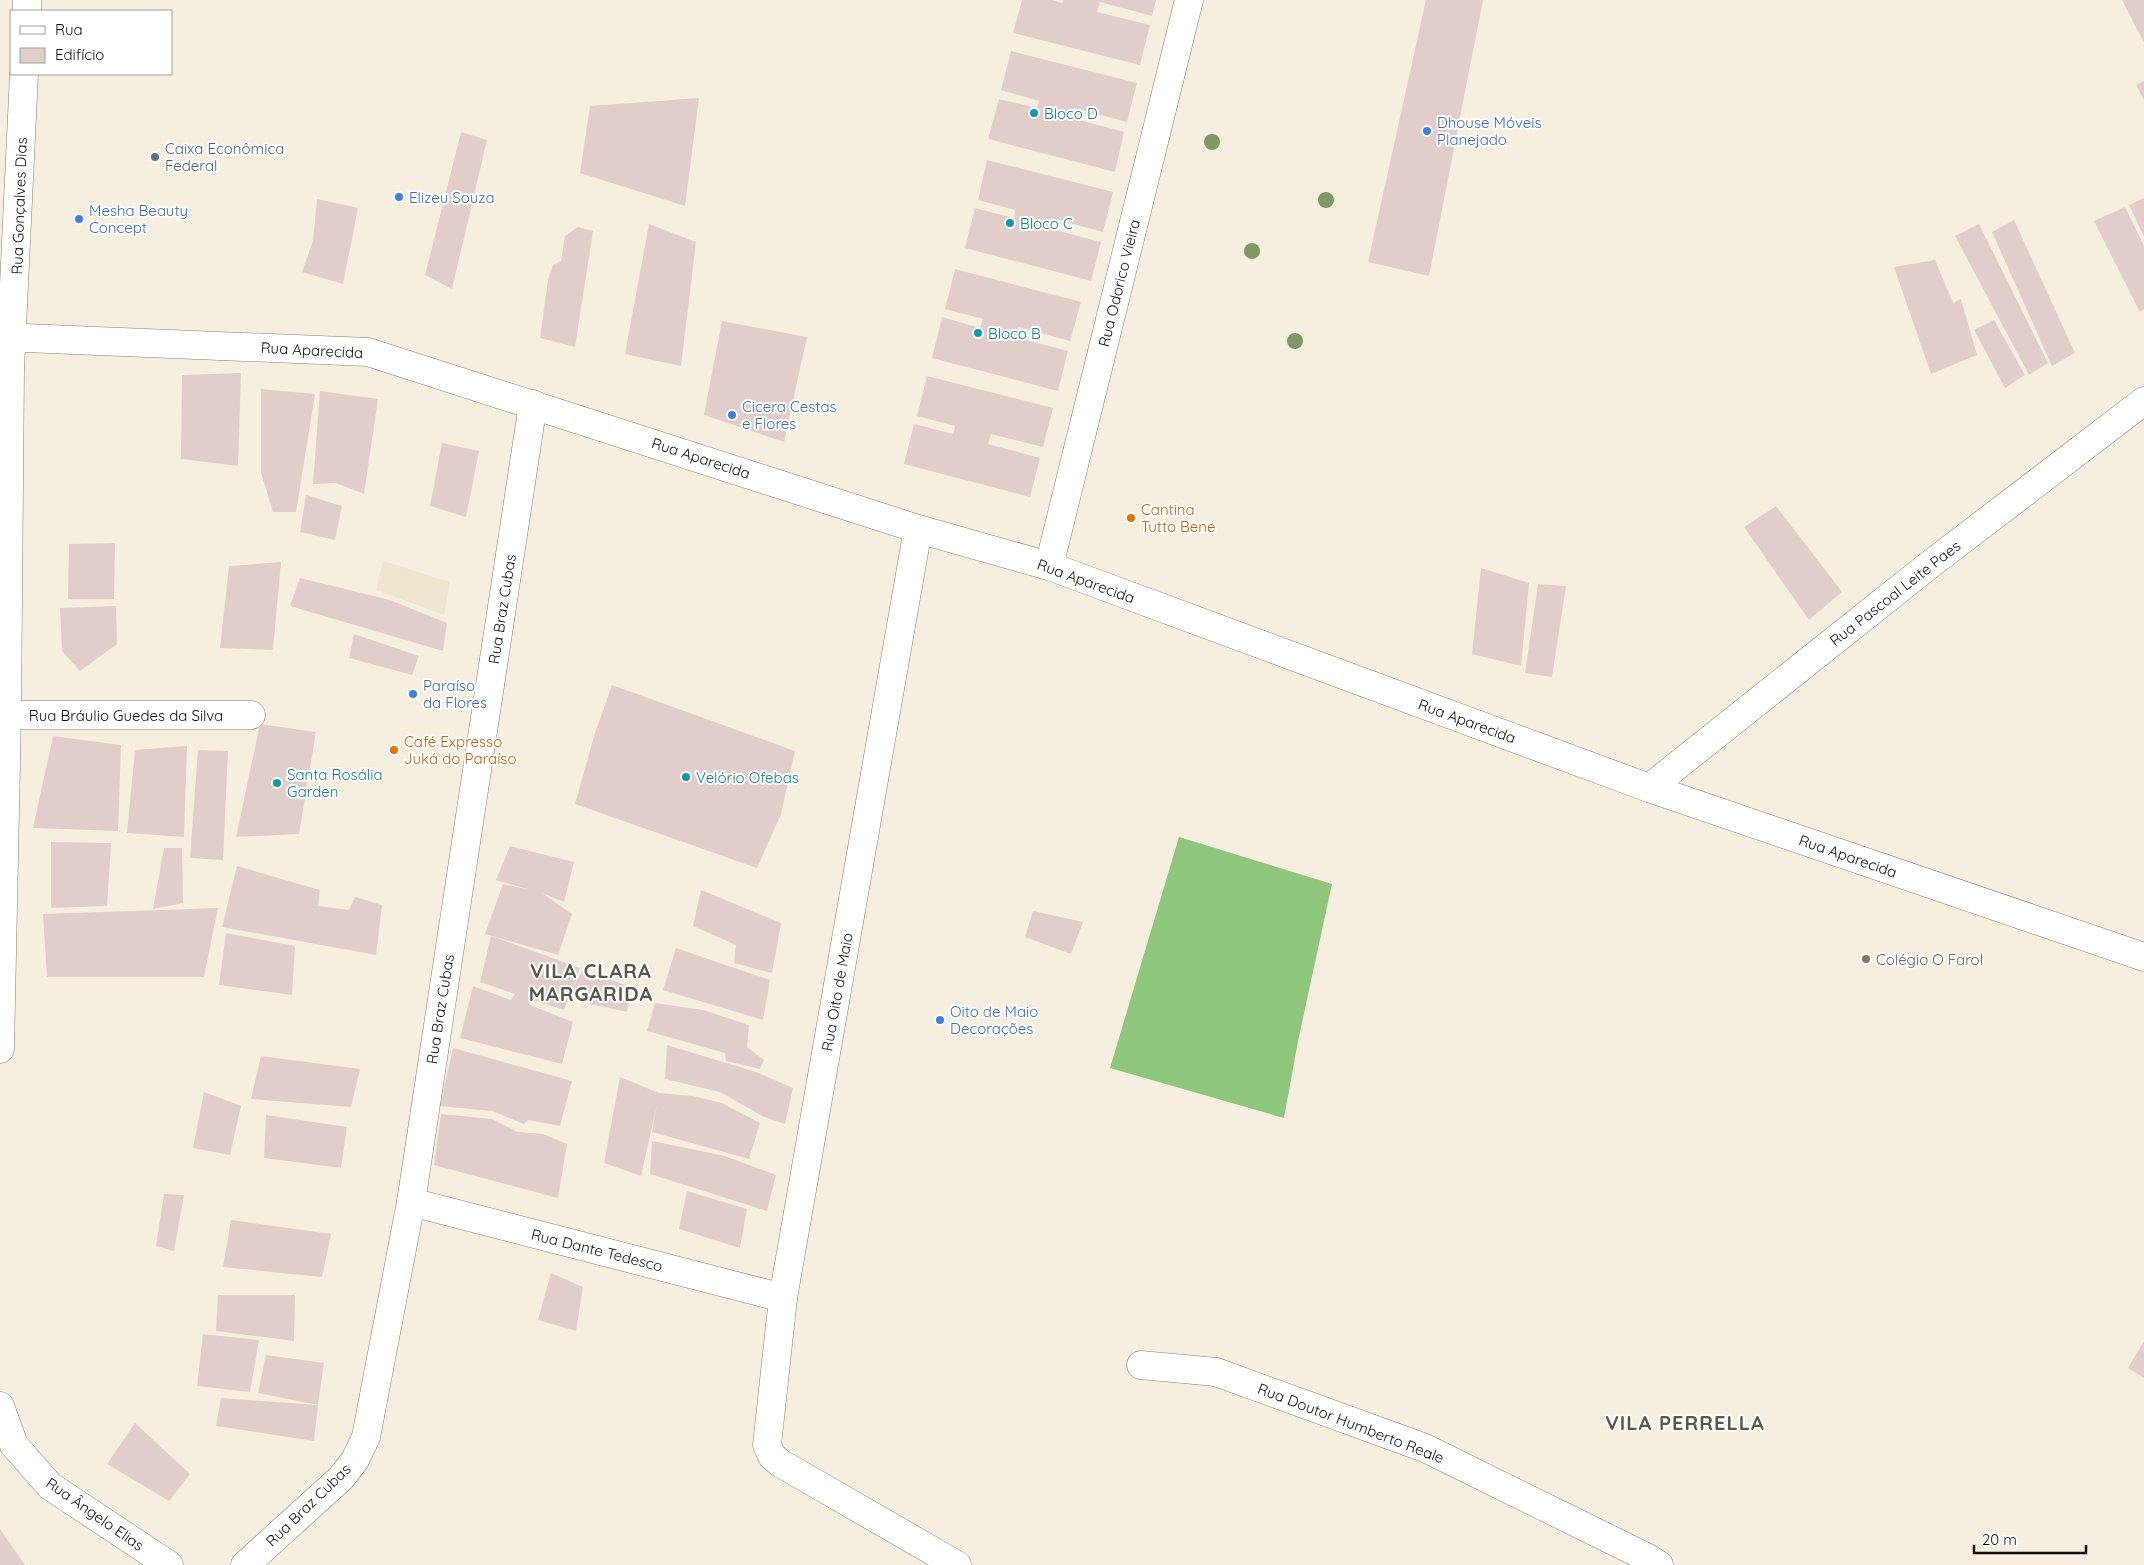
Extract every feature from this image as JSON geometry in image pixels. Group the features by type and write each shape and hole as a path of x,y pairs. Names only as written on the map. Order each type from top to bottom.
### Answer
{"street":[{"name":"Rua Odorico Vieira","path":"1049,566 1189,0"},
{"name":"Rua Gonçalves Dias","path":"6,337 24,75"},
{"name":"Rua Aparecida","path":"6,337 368,352 918,529 1049,566 1648,788 2144,957"},
{"path":"0,1049 6,337"},
{"name":"Rua Pascoal Leite Paes","path":"1648,788 1928,566 2144,402"},
{"name":"Rua Braz Cubas","path":"244,1565 341,1478 355,1460 366,1437 411,1202 533,404"},
{"name":"Rua Oito de Maio","path":"918,529 783,1298 767,1446 772,1456 780,1462 957,1565"},
{"name":"Rua Bráulio Guedes da Silva","path":"3,716 251,715"},
{"name":"Rua Dante Tedesco","path":"411,1202 783,1298"},
{"name":"Rua Doutor Humberto Reale","path":"1141,1365 1216,1372 1425,1448 1659,1565"},
{"name":"Rua Ângelo Elias","path":"0,1406 14,1445 50,1486 169,1565"}],"shaded area":[{"path":"383,561 450,582 444,615 376,590"}],"green space":[{"path":"1179,837 1332,884 1298,1041 1284,1118 1110,1068"}],"building":[{"path":"1022,0 1052,0 1062,3 1063,0 1156,0 1152,16 1100,2 1097,12 1150,25 1140,65 1013,33"},
{"name":"Dhouse Móveis Planejado","path":"1426,0 1483,0 1429,276 1368,262"},
{"path":"2122,0 2144,0 2144,43"},
{"name":"Bloco D","path":"1011,51 1137,83 1127,122 1074,108 1072,118 1124,132 1115,172 988,139 999,99 1037,108 1039,101 1001,90"},
{"path":"2144,81 2144,100 2136,85"},
{"path":"699,98 685,206 580,173 590,106"},
{"path":"461,132 487,140 452,289 425,275"},
{"name":"Bloco C","path":"987,160 1113,192 1103,232 1051,218 1048,228 1101,242 1091,281 965,248 975,208 1014,218 1015,210 978,200"},
{"path":"2144,198 2144,237 2129,205"},
{"path":"317,199 358,208 343,284 302,272 313,241"},
{"path":"2125,207 2144,246 2144,309 2140,312 2094,221"},
{"path":"2014,220 2075,353 2052,366 1992,232"},
{"path":"649,224 696,242 681,366 625,354"},
{"path":"1979,224 2048,363 2029,375 1955,236"},
{"path":"578,227 593,231 575,347 540,338 548,280 553,265 561,261 565,236"},
{"path":"1935,260 1953,303 1961,299 1977,355 1931,374 1894,267"},
{"name":"Bloco B","path":"955,269 1081,302 1070,341 1018,327 1015,337 1068,351 1058,391 932,358 942,317 980,328 983,319 945,309"},
{"path":"1994,320 2025,375 2005,388 1974,330"},
{"path":"722,321 807,337 784,442 704,415"},
{"path":"241,373 238,466 181,459 182,375"},
{"path":"927,376 1053,408 1043,447 991,434 988,444 1040,458 1030,497 904,464 914,424 953,434 955,426 917,416"},
{"path":"261,389 315,394 296,512 273,512 261,473"},
{"path":"320,391 378,399 364,494 336,483 313,484"},
{"path":"442,443 479,451 466,517 430,506"},
{"path":"306,495 342,506 335,540 300,532"},
{"path":"1776,506 1842,592 1809,620 1744,527"},
{"path":"115,543 114,599 68,599 69,544"},
{"path":"281,562 273,650 220,648 229,566"},
{"path":"1481,568 1529,583 1521,666 1472,654"},
{"path":"300,578 390,600 447,623 443,651 290,606"},
{"path":"1538,584 1566,586 1552,677 1525,673"},
{"path":"116,606 117,644 80,671 62,651 60,608"},
{"path":"354,634 419,656 412,675 349,658"},
{"name":"Velório Ofebas","path":"612,685 795,751 781,814 757,868 575,804 594,736"},
{"name":"Santa Rosália Garden","path":"260,724 316,732 299,834 236,837"},
{"path":"53,736 121,745 118,831 33,828"},
{"path":"187,746 184,837 127,833 135,750"},
{"path":"198,750 228,751 223,860 190,858"},
{"path":"51,842 111,843 107,906 51,908"},
{"path":"510,846 574,862 564,902 542,893 572,914 558,955 485,934 503,884 531,890 496,880"},
{"path":"164,848 182,848 183,903 153,909"},
{"path":"237,866 320,890 318,906 349,910 355,897 382,905 376,955 222,927"},
{"path":"701,890 781,923 772,973 734,963 736,945 693,926"},
{"path":"218,908 204,977 47,977 43,914"},
{"path":"1033,911 1083,922 1071,954 1025,937"},
{"path":"226,933 295,946 292,995 219,985"},
{"path":"491,936 580,968 564,1010 530,999 530,1005 573,1022 562,1064 460,1038 473,986 511,1000 515,994 480,982"},
{"path":"676,948 770,980 763,1020 663,990"},
{"path":"583,970 631,987 627,1012 590,1004 591,997 570,992"},
{"path":"655,1003 703,1010 749,1025 747,1047 764,1060 760,1069 726,1061 725,1053 647,1031"},
{"path":"667,1045 756,1072 793,1088 785,1124 764,1117 720,1092 665,1079"},
{"path":"453,1048 572,1081 560,1126 528,1120 524,1124 492,1111 440,1106"},
{"path":"261,1056 360,1069 351,1107 251,1099"},
{"path":"620,1077 659,1093 693,1096 722,1103 760,1123 749,1159 652,1132 657,1105 641,1176 604,1163"},
{"path":"204,1092 241,1106 230,1155 193,1148"},
{"path":"441,1114 492,1119 518,1132 543,1134 567,1144 558,1198 434,1165"},
{"path":"266,1115 347,1127 341,1168 264,1158"},
{"path":"652,1141 725,1156 776,1175 767,1211 650,1174"},
{"path":"687,1191 747,1209 740,1248 679,1229"},
{"path":"164,1194 184,1195 174,1251 156,1246"},
{"path":"231,1220 331,1234 322,1277 223,1267"},
{"path":"551,1273 583,1287 576,1331 538,1320"},
{"path":"218,1295 295,1295 294,1341 216,1331"},
{"path":"203,1334 259,1340 250,1392 197,1386"},
{"path":"2144,1341 2144,1378 2128,1368"},
{"path":"266,1355 324,1363 318,1405 258,1393"},
{"path":"221,1398 318,1405 314,1441 216,1426"},
{"path":"135,1423 190,1474 169,1501 107,1464"},
{"path":"0,1529 25,1565 0,1565"}],"place":[{"name":"Bloco D","path":"1034,113"},
{"name":"Dhouse Móveis Planejado","path":"1427,131"},
{"name":"Caixa Econômica Federal","path":"155,157"},
{"name":"Elizeu Souza","path":"399,197"},
{"name":"Mesha Beauty Concept","path":"79,219"},
{"name":"Bloco C","path":"1010,223"},
{"name":"Bloco B","path":"978,333"},
{"name":"Cicera Cestas e Flores","path":"732,415"},
{"name":"Cantina Tutto Bene","path":"1131,518"},
{"name":"Paraíso da Flores","path":"413,694"},
{"name":"Café Expresso Juká do Paraíso","path":"394,750"},
{"name":"Velório Ofebas","path":"686,777"},
{"name":"Santa Rosália Garden","path":"277,783"},
{"name":"Colégio O Farol","path":"1866,959"},
{"name":"Oito de Maio Decorações","path":"940,1020"}],"district":[{"name":"VILA CLARA MARGARIDA","path":"591,982"},
{"name":"VILA PERRELLA","path":"1685,1422"}]}
